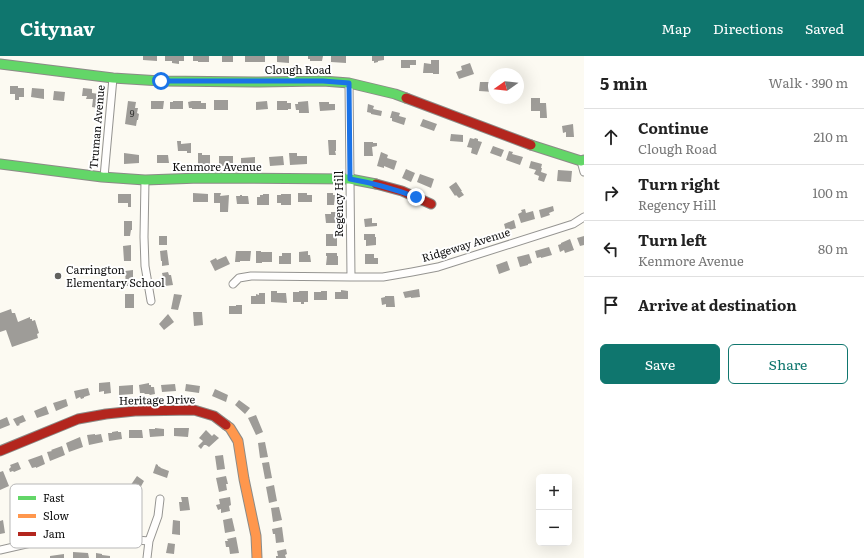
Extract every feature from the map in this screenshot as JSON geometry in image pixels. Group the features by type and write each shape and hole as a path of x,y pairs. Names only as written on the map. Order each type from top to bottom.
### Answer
{"street":[{"name":"Clough Road","path":"0,64 113,78 161,81 323,81 349,83 395,94 540,149 583,161"},
{"name":"Truman Avenue","path":"104,177 113,78"},
{"name":"Regency Hill","path":"349,83 350,277"},
{"path":"583,161 584,172"},
{"name":"Kenmore Avenue","path":"0,164 104,177 146,180 200,178 350,179 385,186 431,204"},
{"path":"146,180 144,237 145,266 151,301"},
{"name":"Ridgeway Avenue","path":"233,284 239,278 251,276 383,277 438,267 574,224 584,217"},
{"name":"Heritage Drive","path":"0,451 78,419 106,414 135,411 194,410 214,416 230,428 238,441 256,536 257,558"},
{"path":"147,558 148,541 158,516 160,499"},
{"path":"142,541 148,541"},
{"path":"0,550 10,548"}],"building":[{"path":"143,56 157,56 157,61 143,60"},
{"path":"165,56 184,56 184,61 179,61 179,64 172,63 172,61 165,61"},
{"path":"193,56 209,56 209,62 193,61"},
{"path":"222,56 233,56 233,62 222,62"},
{"path":"245,56 265,56 265,62 245,62"},
{"path":"277,56 289,56 289,63 277,62"},
{"path":"308,56 323,56 322,61 310,61"},
{"path":"331,56 346,56 346,63 331,62"},
{"path":"372,56 384,56 384,60 374,63 374,61 372,61"},
{"path":"401,60 416,60 416,65 410,65 410,68 401,68"},
{"path":"431,60 439,60 439,74 423,73 424,63 431,64"},
{"path":"470,63 474,74 459,79 456,72 462,70 461,66"},
{"path":"480,82 488,82 488,92 479,91"},
{"path":"10,86 24,88 24,97 19,97 19,100 15,100 15,94 10,94"},
{"path":"32,88 44,89 44,99 31,97"},
{"path":"83,88 92,89 92,93 99,94 98,108 92,107 93,99 86,99 87,96 82,96"},
{"path":"54,91 65,92 64,101 53,100"},
{"path":"531,98 540,98 540,103 546,103 547,118 540,118 540,111 531,111"},
{"path":"214,100 228,100 228,110 214,110"},
{"path":"128,101 136,102 135,108 138,108 137,113 139,114 136,126 125,124"},
{"path":"151,101 164,101 163,109 151,109"},
{"path":"183,101 183,109 170,109 170,102"},
{"path":"201,101 201,103 206,103 206,109 189,108 188,102"},
{"path":"267,101 268,109 256,110 256,102"},
{"path":"277,101 287,101 287,103 291,103 291,109 277,110"},
{"path":"308,101 309,113 299,113 299,110 296,110 295,104 298,104 298,102"},
{"path":"319,102 329,102 329,104 335,104 335,110 320,111"},
{"path":"368,104 374,106 373,109 382,111 381,116 367,112"},
{"path":"392,111 400,113 399,116 406,118 404,125 392,121 392,118 390,118"},
{"path":"423,119 437,124 434,131 420,126"},
{"path":"573,124 574,137 566,137 566,132 563,133 562,126"},
{"path":"451,134 463,135 463,142 450,141"},
{"path":"470,138 478,139 478,141 482,142 477,155 471,153 472,148 467,147"},
{"path":"328,140 336,140 336,155 329,155"},
{"path":"177,141 181,141 181,144 191,143 191,153 187,153 187,151 178,151"},
{"path":"364,142 377,143 377,146 372,147 373,156 364,156"},
{"path":"493,146 504,150 501,157 490,153"},
{"path":"509,151 513,152 512,154 523,157 520,165 506,160"},
{"path":"381,152 388,155 387,158 397,161 394,170 384,166 384,168 377,166"},
{"path":"124,153 139,155 139,163 124,164"},
{"path":"198,153 202,153 202,155 210,155 210,164 198,165"},
{"path":"289,153 297,153 297,156 307,156 307,164 290,165"},
{"path":"157,155 168,155 169,163 157,163"},
{"path":"219,156 233,156 233,165 219,166"},
{"path":"283,156 284,165 270,166 269,157"},
{"path":"255,157 255,164 250,164 250,166 241,166 241,158"},
{"path":"531,161 542,164 541,172 547,174 544,182 538,180 539,176 534,174 536,170 529,168"},
{"path":"406,169 415,173 411,182 402,178"},
{"path":"558,170 572,171 571,182 557,181"},
{"path":"420,174 434,179 431,188 417,182"},
{"path":"456,182 464,195 459,198 456,195 455,196 449,187"},
{"path":"193,193 208,194 208,202 193,202"},
{"path":"214,193 221,193 220,196 229,195 228,212 220,212 220,203 214,203"},
{"path":"298,193 307,193 307,195 312,195 312,202 298,202"},
{"path":"327,193 333,193 333,195 335,195 334,205 327,205"},
{"path":"118,194 131,194 131,207 128,207 128,203 118,203"},
{"path":"269,194 269,205 257,205 257,197 260,197 260,195"},
{"path":"291,194 291,205 281,205 281,203 277,203 277,195"},
{"path":"236,196 248,196 249,204 237,204"},
{"path":"553,206 554,211 549,213 550,215 541,218 539,210"},
{"path":"525,209 526,213 533,211 535,219 521,223 518,214 522,212 521,210"},
{"path":"331,212 337,212 337,223 326,223 325,214 331,214"},
{"path":"372,218 372,223 377,223 377,226 365,227 364,219"},
{"path":"514,220 516,228 506,231 504,224"},
{"path":"124,221 132,221 130,236 124,236"},
{"path":"326,234 337,234 337,246 326,246"},
{"path":"364,234 375,234 376,245 366,246"},
{"path":"159,236 167,236 167,245 159,245"},
{"path":"584,236 584,245 580,246 577,238"},
{"path":"570,239 574,250 565,253 564,250 560,252 558,245"},
{"path":"131,245 131,261 124,261 123,246"},
{"path":"549,247 552,255 537,258 535,251"},
{"path":"167,250 169,265 162,266 160,251"},
{"path":"236,251 251,251 250,261 235,262"},
{"path":"256,251 272,252 272,262 256,263"},
{"path":"308,251 311,262 299,262 299,252"},
{"path":"282,253 291,253 291,264 279,264 279,256 282,256"},
{"path":"326,253 337,253 338,265 326,265"},
{"path":"365,254 374,254 374,258 378,258 378,264 365,264"},
{"path":"529,254 532,263 520,267 517,257"},
{"path":"226,256 230,264 215,271 210,261"},
{"path":"507,261 510,270 499,274 496,265"},
{"path":"133,270 133,286 126,286 125,271"},
{"path":"168,272 169,275 171,275 173,285 165,286 162,273"},
{"path":"419,289 420,297 405,298 403,292"},
{"path":"341,290 348,291 348,299 335,299 335,292 341,292"},
{"path":"271,291 286,293 287,303 271,302"},
{"path":"308,291 308,302 301,304 301,302 293,302 293,292"},
{"path":"327,291 327,300 314,300 314,292"},
{"path":"259,293 265,293 265,304 251,304 251,296 256,296 256,294 259,295"},
{"path":"125,294 134,294 134,308 125,308"},
{"path":"174,294 182,295 178,310 171,309"},
{"path":"385,296 394,296 395,307 386,307 386,304 382,305 381,298"},
{"path":"242,305 242,314 229,314 229,306"},
{"path":"11,309 12,313 15,313 18,322 30,317 32,321 35,320 39,333 37,334 38,338 12,347 6,330 0,332 0,313"},
{"path":"193,312 202,312 203,325 194,326"},
{"path":"168,314 174,322 164,330 159,324"},
{"path":"110,382 111,393 104,394 104,391 99,392 99,383"},
{"path":"149,383 151,387 154,387 155,394 150,395 140,393 139,385"},
{"path":"175,384 176,391 162,392 161,385"},
{"path":"186,384 200,386 199,393 185,391"},
{"path":"133,385 133,394 119,395 119,386"},
{"path":"88,388 90,395 81,399 80,397 76,399 74,391"},
{"path":"215,389 228,395 226,402 212,396"},
{"path":"66,399 68,406 56,411 53,403"},
{"path":"239,400 250,408 245,414 235,405"},
{"path":"46,406 49,414 37,418 34,411"},
{"path":"23,415 26,421 17,426 13,419"},
{"path":"256,415 263,432 256,435 248,418"},
{"path":"7,417 10,425 0,429 0,420"},
{"path":"174,428 189,428 188,437 174,436"},
{"path":"149,429 164,429 164,436 150,437"},
{"path":"129,430 142,430 143,438 129,438"},
{"path":"206,430 212,436 214,434 219,438 209,447 204,445 201,449 198,446 203,441 199,438"},
{"path":"118,431 121,432 122,439 109,441 108,433"},
{"path":"101,434 103,442 89,445 87,435"},
{"path":"80,437 83,447 69,452 66,443"},
{"path":"265,442 268,457 260,458 258,443"},
{"path":"62,446 65,455 50,461 47,452"},
{"path":"42,455 45,464 32,468 28,460"},
{"path":"223,455 225,469 217,470 215,456"},
{"path":"18,462 21,469 10,472 10,465"},
{"path":"269,462 272,478 265,479 262,463"},
{"path":"156,464 169,471 167,478 153,473"},
{"path":"3,471 9,486 0,490 0,472"},
{"path":"137,476 144,481 142,485 131,484"},
{"path":"226,476 228,484 226,484 227,490 219,492 216,478"},
{"path":"274,485 277,501 269,503 266,487"},
{"path":"181,497 188,497 190,510 180,511 179,502 182,502"},
{"path":"230,497 230,511 221,513 221,509 218,510 216,505 220,504 219,499"},
{"path":"279,507 282,520 273,522 271,508"},
{"path":"232,518 235,531 225,533 223,520"},
{"path":"3,520 5,533 0,534 0,521"},
{"path":"173,520 180,521 180,535 172,534"},
{"path":"282,527 284,542 276,543 275,534 273,534 272,529"},
{"path":"236,537 239,553 230,554 229,547 226,547 225,541"},
{"path":"168,543 175,544 174,554 166,553"},
{"path":"286,549 286,558 276,558 276,556 278,556 277,551"},
{"path":"73,552 88,553 89,558 73,558"},
{"path":"96,553 110,556 110,558 96,558"},
{"path":"64,554 64,558 50,558 50,556"}],"traffic: fast":[{"path":"0,64 113,78 161,81 323,81 349,83 406,98"},
{"path":"531,145 581,161 584,160"},
{"path":"0,164 102,177 145,180 200,178 350,179 376,184"}],"traffic: slow":[{"path":"226,425 230,428 238,441 256,536 257,558"}],"traffic: jam":[{"path":"406,98 531,145"},
{"path":"376,184 402,191 431,204"},
{"path":"0,451 78,419 106,414 135,411 194,410 214,416 226,425"}],"place":[{"name":"Carrington Elementary School","path":"58,276"}],"route":[{"path":"161,81 323,81 349,83 350,179 385,186 416,197"}]}
